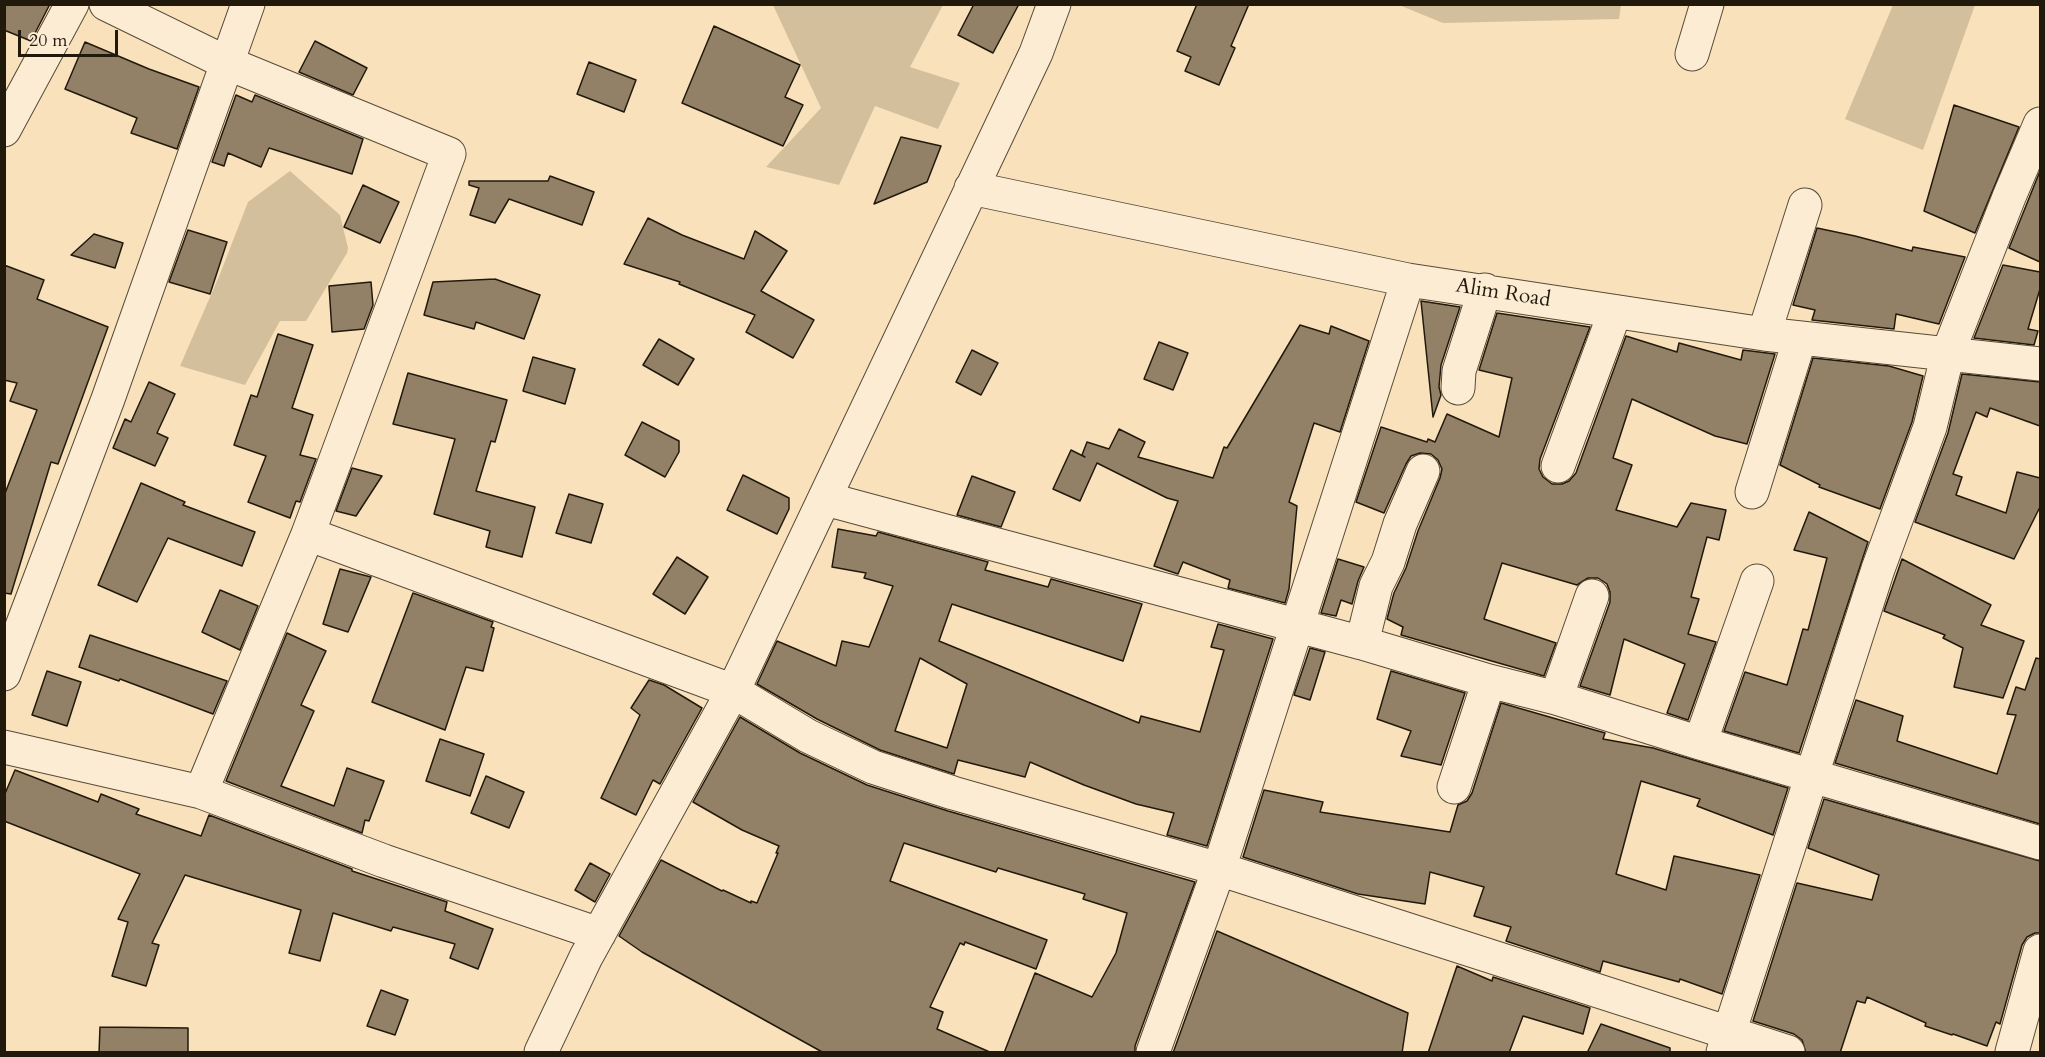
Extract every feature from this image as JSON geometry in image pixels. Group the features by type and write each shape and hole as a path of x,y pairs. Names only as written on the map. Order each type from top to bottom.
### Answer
{"street":[{"path":"4,130 72,4"},
{"path":"106,4 227,63 449,154 308,534 201,792"},
{"path":"4,674 108,399 248,4"},
{"path":"541,1053 586,957 733,691 1036,53 1054,4"},
{"path":"1692,54 1707,4"},
{"path":"1726,1043 1878,569 1930,427 1948,353 2040,124"},
{"name":"Alim Road","path":"971,188 1408,279 1764,334 2040,364"},
{"path":"1764,334 1804,205"},
{"path":"1153,1053 1219,869 1408,279"},
{"path":"1458,388 1458,371 1485,290"},
{"path":"1558,466 1615,312"},
{"path":"1752,492 1800,338"},
{"path":"1362,643 1376,586 1388,562 1400,524 1423,471"},
{"path":"826,499 1362,643 1489,681 1556,698 2040,843"},
{"path":"308,534 733,691 808,736 873,767 953,794 1219,869 1726,1043 1788,1053"},
{"path":"1700,743 1757,581"},
{"path":"1556,698 1592,596"},
{"path":"1454,787 1489,681"},
{"path":"4,747 201,792 384,861 599,934"},
{"path":"2012,1053 2040,951"}],"shaded area":[{"path":"1621,4 1619,19 1443,23 1399,5"},
{"path":"773,5 943,5 910,67 960,83 938,129 875,106 839,185 766,167 821,108"},
{"path":"1893,5 1975,5 1923,150 1845,119"},
{"path":"290,171 340,215 348,248 347,253 306,321 280,321 245,385 180,366 248,202"}],"building":[{"path":"4,4 50,4 31,41 4,30"},
{"path":"974,4 1019,4 993,53 958,35"},
{"path":"1197,4 1249,4 1231,46 1235,48 1219,85 1185,71 1191,57 1177,51"},
{"path":"714,26 800,65 785,97 803,105 783,146 682,103"},
{"path":"315,41 367,68 353,95 299,72"},
{"path":"85,42 199,87 177,149 131,133 137,118 65,89"},
{"path":"589,62 636,80 624,112 577,94"},
{"path":"236,95 252,102 255,95 363,139 352,174 269,148 261,167 228,153 224,166 212,162"},
{"path":"1954,105 2019,127 1975,233 1924,211"},
{"path":"901,137 941,146 927,182 874,204"},
{"path":"2040,171 2040,262 2009,248"},
{"path":"550,176 594,192 582,225 509,199 495,223 470,215 479,188 469,185 469,181 548,181"},
{"path":"363,185 399,202 380,243 344,227"},
{"path":"648,218 682,235 744,259 755,231 787,251 761,291 814,320 793,358 746,332 755,315 679,284 680,282 624,264"},
{"path":"1817,228 1912,251 1913,247 1965,257 1939,324 1896,314 1894,329 1812,320 1815,310 1793,305"},
{"path":"188,230 227,242 210,294 169,282"},
{"path":"94,234 123,243 115,268 71,255"},
{"path":"4,265 44,280 37,299 108,327 58,464 51,462 11,594 4,593 4,496 37,410 10,401 17,383 4,380"},
{"path":"2003,265 2040,272 2040,289 2028,329 2038,331 2034,345 1974,338"},
{"path":"495,279 540,295 524,339 476,322 474,329 424,315 433,282"},
{"path":"371,282 373,305 364,329 332,332 329,286"},
{"path":"1421,301 1460,307 1441,365 1439,387 1441,395 1433,417"},
{"path":"1497,313 1590,327 1540,459 1539,469 1543,477 1552,484 1569,481 1576,473 1626,336 1677,352 1679,343 1741,360 1743,350 1775,354 1747,444 1715,436 1632,399 1613,458 1632,465 1616,510 1677,527 1691,503 1726,510 1719,540 1707,537 1691,597 1699,599 1688,634 1716,642 1688,720 1667,713 1685,664 1624,639 1610,695 1580,686 1610,602 1607,584 1598,578 1588,578 1577,585 1502,563 1484,619 1556,643 1544,676 1401,635 1403,627 1387,619 1394,593 1406,568 1442,469 1438,460 1431,454 1420,453 1411,456 1384,513 1356,502 1381,427 1427,442 1428,439 1435,442 1447,414 1499,437 1512,378 1479,370"},
{"path":"1300,325 1329,334 1331,326 1369,341 1340,432 1314,423 1289,502 1297,506 1289,589 1285,603 1228,588 1230,580 1183,562 1178,574 1154,566 1178,501 1167,498 1097,463 1080,501 1053,489 1071,450 1085,457 1082,455 1087,442 1109,449 1119,429 1145,442 1138,457 1213,478 1224,447 1227,448"},
{"path":"278,334 313,345 292,408 313,415 300,455 316,459 300,502 296,501 290,518 248,502 266,456 234,445 251,395 257,397"},
{"path":"659,339 694,359 678,385 643,365"},
{"path":"1159,342 1188,353 1173,390 1144,379"},
{"path":"972,350 998,363 981,395 956,382"},
{"path":"533,357 575,369 565,404 523,391"},
{"path":"1813,358 1889,366 1923,376 1912,422 1880,509 1819,487 1820,485 1780,465"},
{"path":"408,373 507,400 495,442 491,441 476,491 535,507 522,557 486,547 490,531 434,514 455,439 393,424"},
{"path":"1962,374 2040,382 2040,426 1990,408 1987,417 1976,412 1953,474 1962,477 1956,495 2006,513 2017,472 2040,478 2040,507 2014,559 1915,522 1948,433"},
{"path":"149,382 175,394 157,433 168,438 155,466 113,448 125,419 131,422"},
{"path":"642,422 679,441 679,452 665,477 625,455"},
{"path":"352,468 382,476 356,516 336,511"},
{"path":"743,475 789,498 789,509 777,534 727,510"},
{"path":"972,476 1015,492 1001,527 957,515"},
{"path":"141,483 185,502 183,505 255,532 242,566 168,538 137,602 98,585"},
{"path":"569,494 603,504 591,543 556,533"},
{"path":"1809,512 1868,542 1799,753 1724,731 1745,672 1787,685 1803,629 1808,630 1827,558 1794,550"},
{"path":"838,529 876,536 878,532 988,562 985,570 1048,587 1051,579 1142,604 1123,661 952,604 939,641 1139,723 1141,716 1200,732 1224,650 1211,647 1218,624 1273,639 1207,846 1167,835 1174,813 1136,804 1030,762 1025,777 958,760 954,774 880,750 817,719 757,684 777,641 836,666 842,641 869,647 893,586 864,578 866,573 832,567","holes":["920,658 967,684 947,748 895,731"]},
{"path":"677,557 708,577 685,614 653,594"},
{"path":"1338,559 1364,567 1352,604 1341,600 1336,616 1321,613"},
{"path":"1902,559 1991,605 1981,625 2024,641 2003,698 1954,687 1963,648 1943,638 1945,635 1884,611"},
{"path":"340,569 371,577 348,632 323,624"},
{"path":"220,590 258,606 240,650 202,632"},
{"path":"413,593 493,622 491,627 494,628 483,671 466,667 445,730 372,702"},
{"path":"287,633 326,651 301,705 314,711 281,786 334,806 347,768 384,781 369,821 365,820 362,833 226,781"},
{"path":"90,635 227,681 213,714 120,679 119,681 79,667"},
{"path":"1310,648 1325,652 1310,700 1294,695"},
{"path":"2036,658 2040,659 2040,824 1835,763 1856,700 1903,716 1897,741 1997,774 2016,715 2007,714 2016,687 2025,690"},
{"path":"47,671 81,682 67,726 32,715"},
{"path":"1391,671 1465,693 1441,765 1401,756 1411,731 1377,719"},
{"path":"649,680 664,685 702,708 660,784 653,780 636,815 601,798 640,715 631,708"},
{"path":"1501,703 1605,733 1603,739 1653,748 1788,788 1773,835 1697,806 1700,799 1641,781 1616,874 1666,890 1674,856 1760,875 1722,994 1680,979 1679,982 1603,961 1600,972 1506,941 1511,927 1474,916 1484,887 1430,872 1425,904 1358,894 1243,857 1264,790 1323,802 1320,812 1450,832 1458,805 1467,801 1472,793"},
{"path":"740,717 800,753 867,785 948,811 1195,882 1135,1046 1135,1053 1004,1053 1035,973 1092,997 1116,953 1127,913 1083,899 1085,894 998,868 996,872 904,843 890,881 1047,940 1036,969 965,942 964,945 960,943 930,1007 943,1012 937,1029 992,1053 824,1053 642,952 619,936 661,860 722,891 751,903 751,901 757,903 779,846 742,830 693,802"},
{"path":"440,739 484,754 470,796 426,781"},
{"path":"15,770 98,802 101,794 139,809 136,814 201,836 209,815 352,869 352,871 447,902 445,911 493,929 478,969 450,958 455,944 393,927 391,931 333,913 320,961 289,953 301,910 185,875 152,943 159,945 146,986 112,976 128,922 118,919 140,874 4,821 4,796"},
{"path":"486,776 524,792 509,828 471,813"},
{"path":"1824,799 2040,861 2040,933 2027,937 2022,945 2000,1024 1996,1022 1987,1046 1925,1026 1926,1023 1867,997 1865,1003 1857,1001 1840,1053 1806,1053 1802,1040 1794,1034 1753,1021 1797,883 1872,900 1879,875 1808,848"},
{"path":"590,863 610,874 595,902 575,890"},
{"path":"1217,931 1408,1013 1402,1053 1173,1053"},
{"path":"1457,966 1492,981 1493,977 1590,1008 1583,1034 1523,1016 1509,1053 1428,1053"},
{"path":"381,990 408,1000 395,1035 367,1026"},
{"path":"1601,1024 1670,1048 1670,1053 1587,1053"},
{"path":"100,1027 188,1028 188,1053 99,1053"}]}
